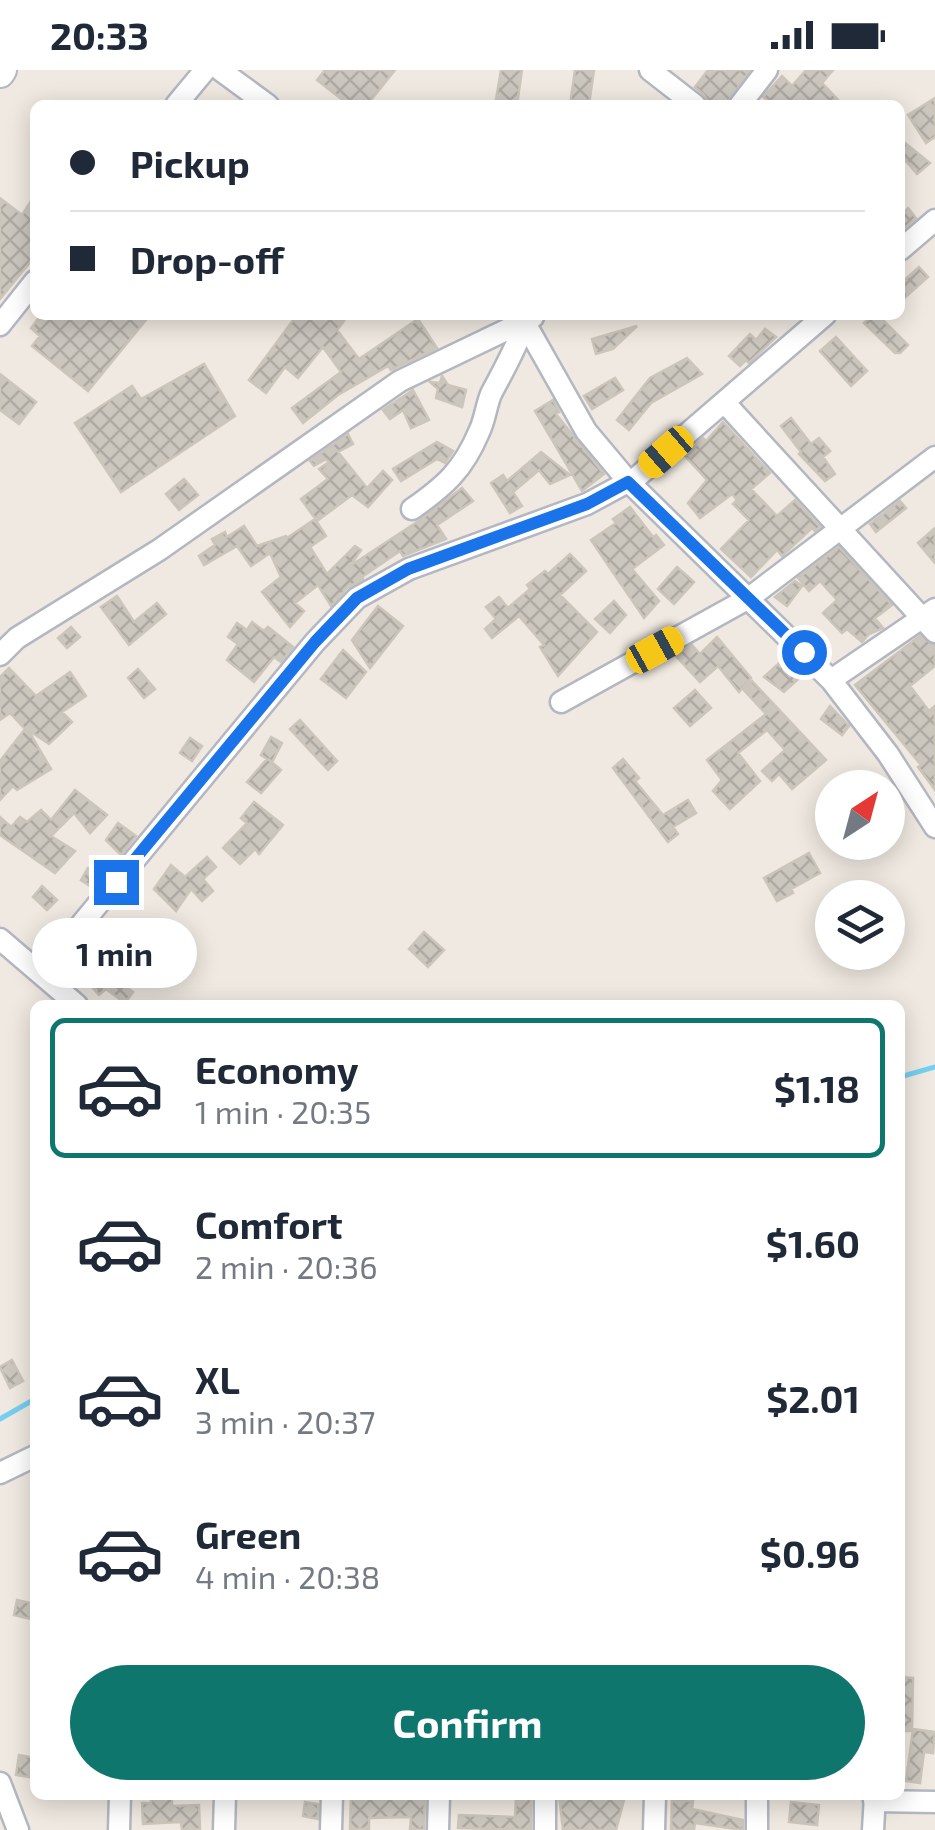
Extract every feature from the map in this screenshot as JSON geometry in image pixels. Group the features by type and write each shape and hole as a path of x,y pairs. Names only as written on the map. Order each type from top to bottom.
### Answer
{"street":[{"path":"180,100 204,70"},
{"path":"220,70 261,100"},
{"path":"650,70 675,78 691,100"},
{"path":"744,100 767,70"},
{"path":"905,246 935,220"},
{"path":"0,324 30,287"},
{"path":"3,646 159,550 400,381 529,320"},
{"path":"531,320 586,431 628,482 832,680 888,754 935,827"},
{"path":"412,508 448,485 465,461 481,429 490,398 531,320"},
{"path":"41,973 315,642 357,598 408,569 587,504 628,482 818,320"},
{"path":"724,402 931,620 832,680"},
{"path":"561,702 748,598 935,457"},
{"path":"0,939 71,1000"},
{"path":"0,1473 30,1458"},
{"path":"0,1783 18,1830"},
{"path":"119,1830 120,1800"},
{"path":"224,1830 225,1800"},
{"path":"331,1830 332,1800"},
{"path":"438,1830 439,1800"},
{"path":"544,1830 545,1800"},
{"path":"654,1830 655,1800"},
{"path":"757,1800 757,1830"},
{"path":"874,1800 874,1830"},
{"path":"904,1800 935,1802"}],"building":[{"path":"325,70 395,70 371,100 343,100 317,80"},
{"path":"501,70 522,70 518,100 496,100"},
{"path":"575,70 594,70 590,100 571,100"},
{"path":"708,70 750,70 729,100 706,100 695,87"},
{"path":"806,70 833,70 822,83 838,100 763,97 782,76 792,86"},
{"path":"935,98 935,137 926,143 908,115"},
{"path":"905,143 930,163 917,174 905,160"},
{"path":"0,198 22,215 30,203 30,262 0,299"},
{"path":"908,208 916,218 905,228"},
{"path":"919,267 928,277 905,298 905,280"},
{"path":"37,320 146,320 88,391 32,346 40,336 31,328"},
{"path":"293,320 343,320 337,330 359,359 417,320 437,348 391,370 388,366 338,395 303,423 292,408 341,372 323,347 298,378 285,367 266,393 249,380"},
{"path":"883,320 908,345 895,353 864,323"},
{"path":"637,326 613,349 596,354 592,339"},
{"path":"765,329 776,337 749,363 746,360 740,366 729,356 750,334 756,340"},
{"path":"836,337 867,371 851,386 820,351"},
{"path":"687,358 702,374 651,403 629,430 617,420 650,378"},
{"path":"204,364 235,416 121,492 75,423 132,386 141,399"},
{"path":"0,374 36,402 19,424 0,410"},
{"path":"442,376 448,385 466,390 462,407 436,398 438,389 430,382 440,383"},
{"path":"615,378 623,390 592,409 584,396"},
{"path":"413,390 429,420 411,428 403,410 390,419 383,410"},
{"path":"553,400 559,412 556,414 604,474 582,491 535,411"},
{"path":"791,418 811,444 819,438 830,451 823,457 835,474 825,481 799,454 781,426"},
{"path":"723,422 770,473 751,489 777,516 795,500 820,527 815,531 812,528 782,556 777,550 751,577 721,549 749,520 733,504 737,500 732,494 700,518 688,503 707,480 685,456"},
{"path":"348,434 353,444 338,452 367,488 383,471 392,480 368,507 352,495 317,521 301,499 328,479 319,469 329,462 326,459 314,466 310,461"},
{"path":"437,442 453,451 445,463 437,459 401,481 393,469"},
{"path":"541,452 570,475 550,484 539,470 513,492 522,506 510,513 491,483 503,475 507,481"},
{"path":"184,479 198,495 179,510 166,494"},
{"path":"462,488 473,501 437,525 446,539 403,556 400,551 347,588 331,606 318,585 295,603 304,611 290,627 262,592 281,577 270,553 251,566 237,546 204,565 199,556 215,545 212,539 225,532 227,537 244,526 257,546 287,538 315,519 326,536 310,547 327,574 355,546 361,550 350,566"},
{"path":"900,501 906,508 876,532 870,524"},
{"path":"630,507 664,545 632,569 659,601 644,618 591,540 616,523 613,519"},
{"path":"935,528 935,563 918,543"},
{"path":"839,547 892,605 875,618 883,628 862,642 847,629 842,633 823,613 837,600 820,581 809,591 798,578"},
{"path":"570,554 586,571 560,595 597,632 558,676 540,647 544,645 519,616 492,638 485,629 496,619 486,607 499,597 508,608 530,589 527,585 545,571 548,574"},
{"path":"677,567 694,582 674,604 658,589"},
{"path":"795,581 802,586 787,606 775,597"},
{"path":"117,596 134,622 157,603 166,614 129,645 101,607"},
{"path":"614,601 626,615 610,633 595,619"},
{"path":"378,606 403,626 370,668 352,640"},
{"path":"252,622 264,631 268,627 293,647 281,662 274,657 254,682 227,660 238,644 228,637 237,623 247,630"},
{"path":"71,627 80,637 67,648 58,638"},
{"path":"920,636 935,645 935,666 910,686 929,711 935,706 935,790 918,767 921,765 855,685"},
{"path":"717,637 751,678 739,692 718,666 700,682 675,655 692,645 700,654"},
{"path":"343,650 366,672 346,698 321,679"},
{"path":"787,656 804,674 784,692 764,677"},
{"path":"9,668 36,696 70,672 86,696 62,712 72,722 49,744 28,730 51,769 17,790 13,786 0,800 0,761 25,729 10,713 0,720 0,677"},
{"path":"138,669 155,689 144,698 128,678"},
{"path":"752,681 826,760 792,789 779,774 772,781 762,771 785,750 767,730 738,753 760,781 730,809 713,791 722,780 707,760 766,714 743,689"},
{"path":"695,690 711,708 690,726 674,708"},
{"path":"830,706 849,726 842,735 821,719"},
{"path":"300,720 337,761 328,770 290,729"},
{"path":"271,737 282,743 272,762 268,759 281,770 261,793 247,782 267,759 261,755"},
{"path":"190,738 202,746 192,761 180,753"},
{"path":"623,759 639,778 635,781 663,815 688,800 696,813 673,827 678,834 668,842 613,768"},
{"path":"75,790 107,815 90,833 74,813 51,836 75,851 55,873 0,835 0,817 11,827 20,817 27,822 41,810 51,820"},
{"path":"254,802 283,825 259,854 255,849 240,864 223,848 247,823 241,818"},
{"path":"118,823 136,836 121,855 106,840"},
{"path":"809,853 820,873 777,901 764,878"},
{"path":"207,857 216,867 203,879 213,891 202,901 191,889 176,911 154,889 171,865 185,877"},
{"path":"88,868 103,877 93,888 81,880"},
{"path":"42,886 57,900 47,910 33,897"},
{"path":"424,932 444,950 428,967 409,949"},
{"path":"139,933 155,945 134,970 138,974 125,986 133,992 127,1000 106,989 99,995 87,981 111,962 126,939 132,942"},
{"path":"12,1360 23,1381 10,1388 0,1367"},
{"path":"17,1600 30,1603 30,1619 14,1615"},
{"path":"905,1677 913,1678 912,1731 905,1731"},
{"path":"913,1729 935,1732 933,1753 924,1752 920,1783 906,1781"},
{"path":"19,1755 30,1757 30,1777 16,1775"},
{"path":"172,1800 172,1806 199,1805 200,1829 182,1830 181,1822 143,1824 142,1803"},
{"path":"351,1800 425,1800 424,1830 410,1829 411,1817 369,1818 369,1829 350,1829"},
{"path":"516,1800 531,1800 531,1830 458,1828 459,1815 515,1817"},
{"path":"560,1800 624,1800 616,1830 563,1830"},
{"path":"672,1800 693,1801 692,1809 743,1820 743,1830 695,1823 694,1830 671,1830"},
{"path":"305,1802 318,1804 318,1819 303,1816"},
{"path":"791,1802 819,1805 817,1825 789,1822"}],"waterway":[{"path":"905,1076 935,1067"},
{"path":"0,1419 30,1402"}],"route":[{"path":"116,882 315,642 357,598 408,569 587,504 628,482 804,652"}]}
